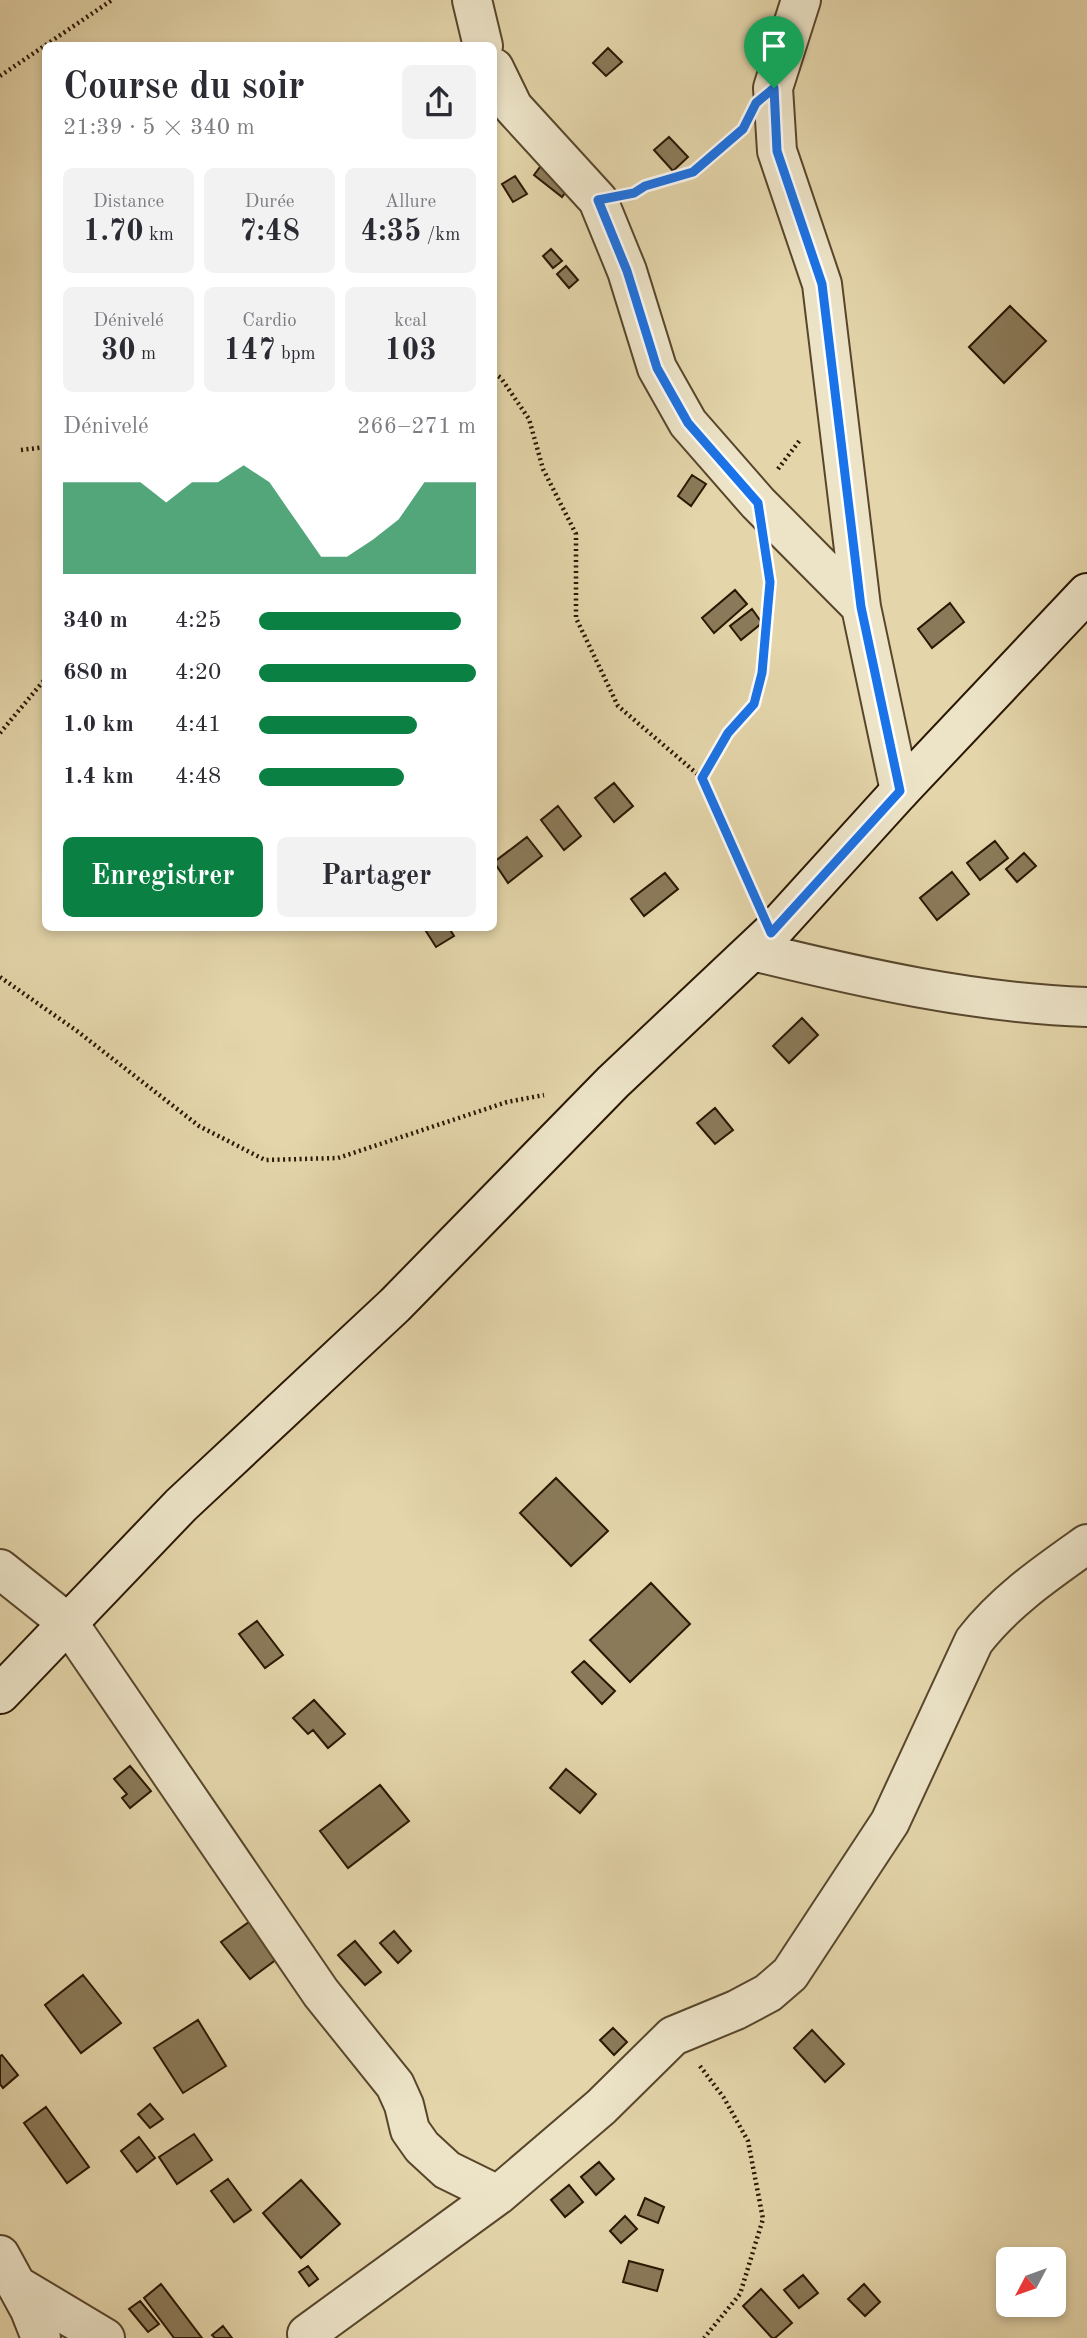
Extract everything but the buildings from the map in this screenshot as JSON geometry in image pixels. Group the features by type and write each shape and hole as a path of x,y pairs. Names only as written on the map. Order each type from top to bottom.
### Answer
{"street":[{"path":"472,0 482,42"},
{"path":"801,0 774,88 777,151 822,284 861,607 900,791"},
{"path":"497,74 513,107 598,200 627,271 657,368 688,423 758,503 861,607"},
{"path":"0,1694 181,1505 395,1305 613,1082 762,942 1087,593"},
{"path":"762,942 842,973 977,998 1087,1007"},
{"path":"309,2337 498,2195 601,2107 673,2036 747,2005 768,1993 790,1974 890,1822 974,1641 990,1621 1026,1587 1087,1544"},
{"path":"0,1569 69,1624 321,1993 395,2085 404,2105 410,2130 422,2147 447,2170 498,2195"},
{"path":"9,2270 41,2338"},
{"path":"9,2270 106,2338"}],"path":[{"path":"50,42 112,0"},
{"path":"0,76 42,48"},
{"path":"598,200 634,193 645,186 693,172 743,129 756,103 774,88"},
{"path":"497,375 529,419 543,468 576,534 576,618 618,706 702,778 762,942"},
{"path":"22,450 42,448"},
{"path":"702,778 728,733 754,704 762,673 770,582 768,566"},
{"path":"0,733 42,683"},
{"path":"0,977 77,1031 199,1126 265,1160 338,1158 507,1102 547,1095"},
{"path":"673,2036 724,2098 748,2141 763,2219 740,2294 704,2338"}],"route":[{"path":"774,88 777,151 822,284 861,607 900,791 771,933 702,778 728,733 754,704 762,673 770,582 758,503 688,423 657,368 627,271 598,200 634,193 645,186 693,172 743,129 756,103 774,88"}]}
